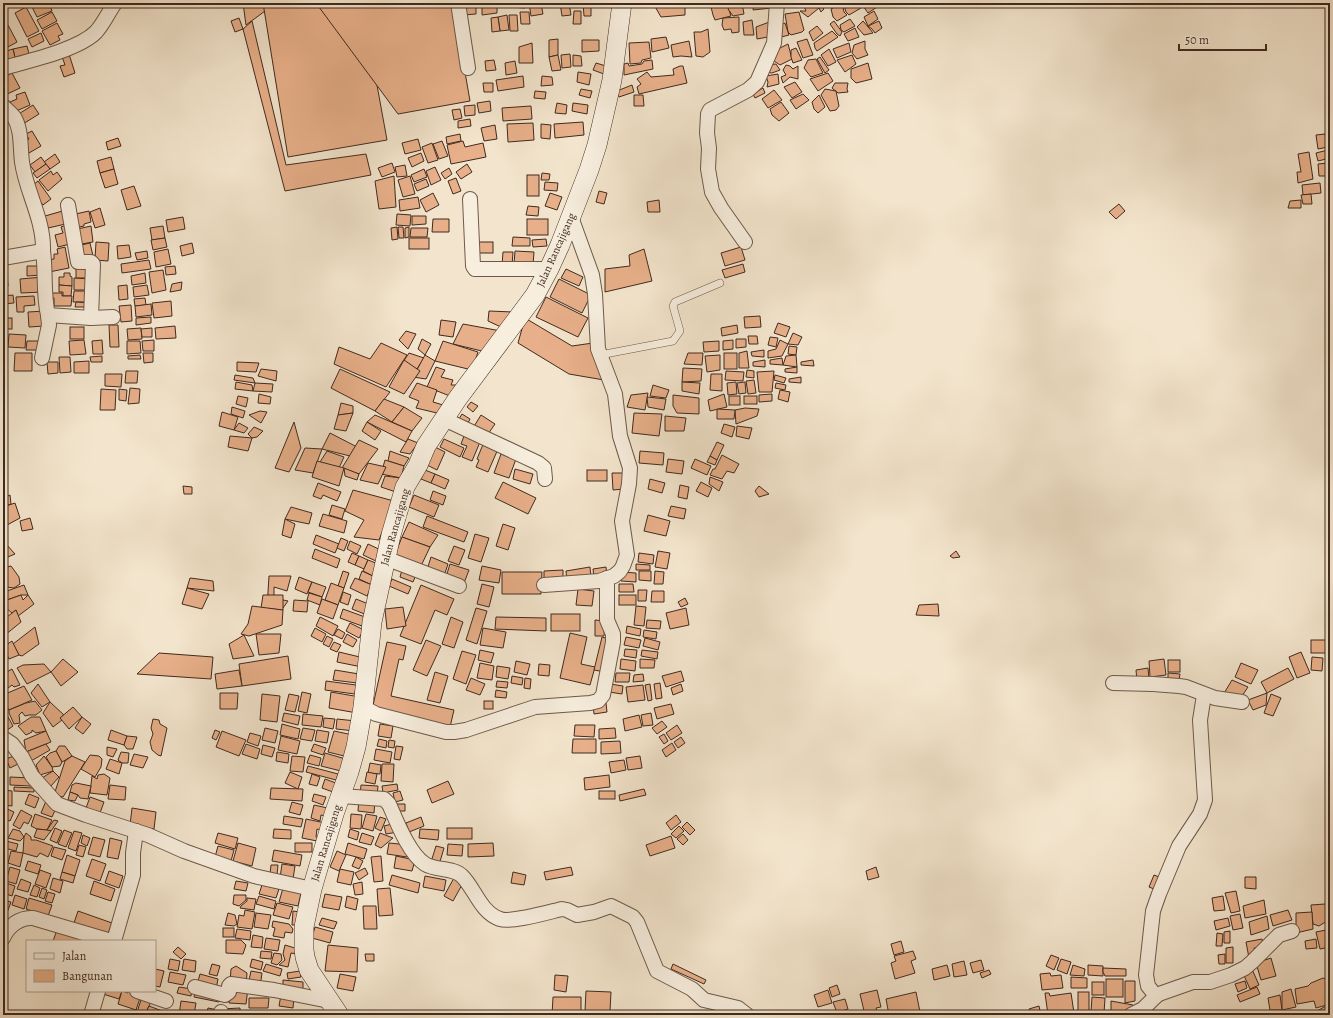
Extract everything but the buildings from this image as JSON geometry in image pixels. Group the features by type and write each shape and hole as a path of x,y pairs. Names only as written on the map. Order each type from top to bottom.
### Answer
{"main road":[{"name":"Jalan Rancajigang","path":"334,1008 310,970 305,957 303,940 304,927 312,889 356,747 363,708 372,622 385,558 405,487 418,465 426,446 444,419 535,296 549,269 571,217 593,158 606,108 617,50 622,3"}],"street":[{"path":"3,68 55,52 91,36 103,23 115,3"},
{"path":"458,3 468,68"},
{"path":"745,242 721,208 712,192 708,169 708,114 710,110 748,90 757,82 774,43 776,3"},
{"path":"3,106 14,117 20,133 22,162 43,236 46,305 49,325 42,358"},
{"path":"470,199 474,268 549,269"},
{"path":"68,205 78,262 91,262 93,264 91,318"},
{"path":"544,585 599,581 614,576 620,571 627,555 622,521 629,484 630,468 620,436 615,394 597,344 593,280 571,217"},
{"path":"3,258 43,251"},
{"path":"48,315 91,318 113,317"},
{"path":"444,419 538,463 544,468 545,480"},
{"path":"385,558 459,586"},
{"path":"363,708 376,714 446,732 454,732 466,730 535,707 590,703 598,701 603,695 613,642 613,637 607,620 607,578"},
{"path":"1113,683 1186,687 1204,695 1224,700 1242,702"},
{"path":"1156,996 1148,986 1146,975 1153,911 1179,846 1200,814 1204,800 1200,720 1204,695"},
{"path":"3,738 12,744 22,756 32,776 57,804 148,835 184,851 254,876 312,889"},
{"path":"341,796 384,798 411,849 424,864 461,875 484,906 492,915 499,919 510,920 562,909 577,915 594,912 608,907 614,907 633,917 637,922 654,968 657,971 692,989 704,1000 738,1008 747,1015"},
{"path":"114,940 133,875 133,853 136,831"},
{"path":"3,938 14,923 23,919 33,918 108,940"},
{"path":"1131,1015 1146,1007 1156,996 1193,982 1210,982 1238,971 1252,962 1279,935 1292,930"},
{"path":"195,987 225,995 229,992 229,986 231,984 274,990 334,1008"},
{"path":"91,1015 98,992"},
{"path":"140,992 166,1001"}],"lane":[{"path":"600,355 673,341 680,331 673,306 675,302 720,283"}]}
